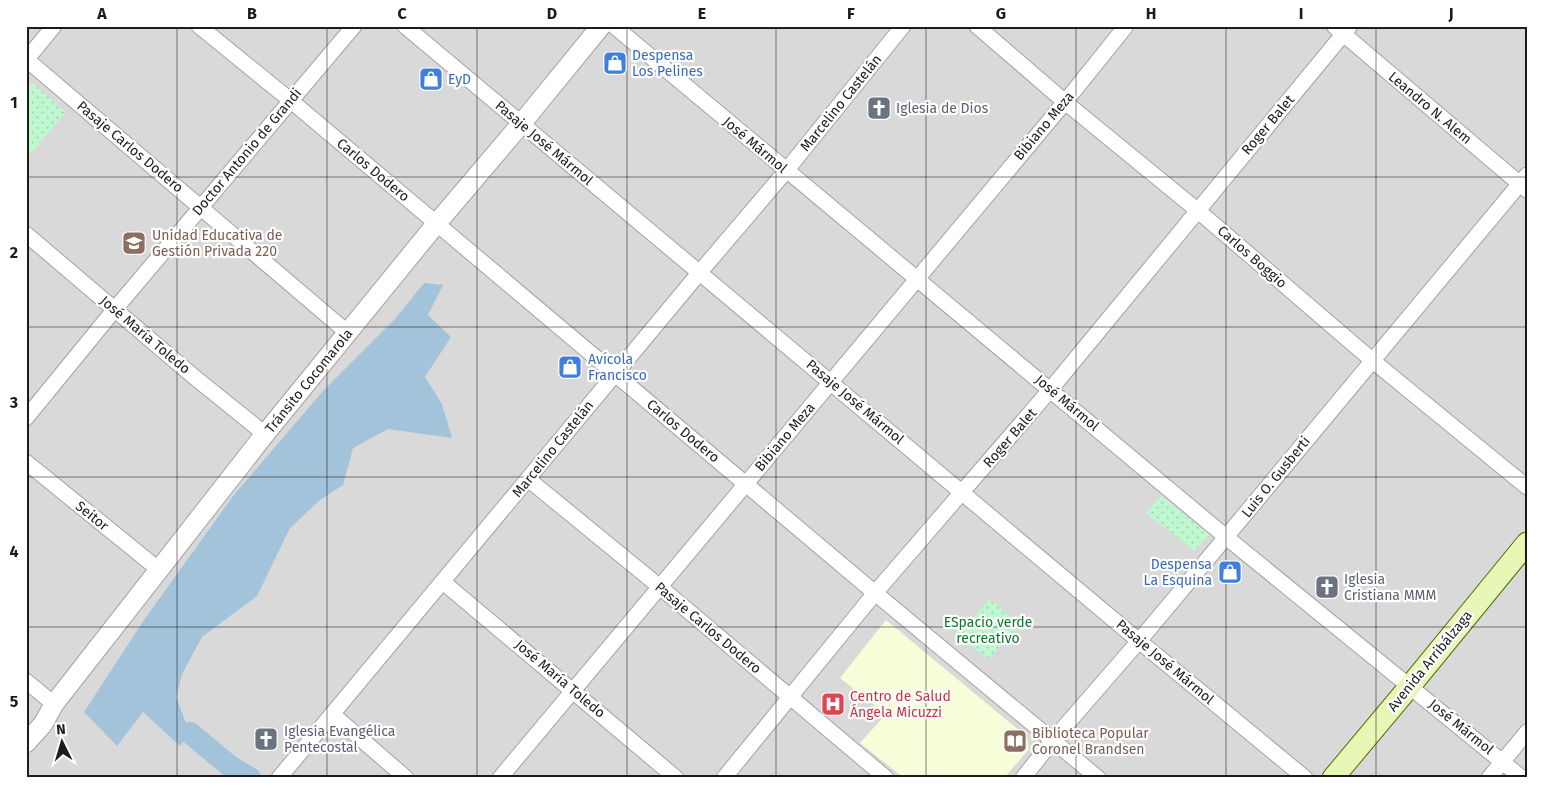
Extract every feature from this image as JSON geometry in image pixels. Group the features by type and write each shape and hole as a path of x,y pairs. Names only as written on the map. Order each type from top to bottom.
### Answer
{"main road":[{"name":"Avenida Arribálzaga","path":"1333,778 1527,543"}],"street":[{"path":"26,59 54,26"},
{"name":"Carlos Dodero","path":"199,26 437,223 875,594 1098,778"},
{"name":"Doctor Antonio de Grandi","path":"26,418 115,309 354,26"},
{"name":"Pasaje José Mármol","path":"405,26 1305,778"},
{"name":"Tránsito Cocomarola","path":"26,743 43,724 54,704 158,569 265,434 437,223 522,124 602,26"},
{"name":"José Mármol","path":"614,26 1226,537 1522,778"},
{"name":"Marcelino Castelán","path":"279,778 615,373 786,171 903,26"},
{"name":"Carlos Boggio","path":"977,26 1065,102 1197,210 1373,361 1527,488"},
{"name":"Bibiano Meza","path":"500,778 1065,102 1126,26"},
{"name":"Leandro N. Alem","path":"1343,29 1524,183"},
{"name":"Roger Balet","path":"724,778 875,594 1050,390 1343,29"},
{"name":"Pasaje Carlos Dodero","path":"26,59 348,333"},
{"name":"Luis O. Gusberti","path":"1023,778 1053,740 1139,641 1524,183"},
{"name":"José María Toledo","path":"26,234 265,434"},
{"name":"Seitor","path":"26,462 158,569"},
{"name":"Pasaje Carlos Dodero","path":"528,479 660,587 886,778"},
{"name":"José María Toledo","path":"443,582 676,778"},
{"path":"26,681 54,704"},
{"path":"332,714 406,778"},
{"path":"1489,778 1527,732"}],"shaded area":[{"path":"26,26 1527,26 1527,778 26,778"},
{"path":"886,620 1027,737 1029,749 1004,778 904,778 860,743 886,714 840,678"}],"green space":[{"path":"32,83 66,112 26,159 26,89"},
{"path":"1161,496 1209,534 1195,551 1146,513"},
{"name":"ESpacio verde recreativo","path":"990,599 1020,625 988,659 957,635"}],"water":[{"path":"424,283 443,285 428,315 451,337 425,377 442,404 452,438 388,429 353,448 343,485 320,500 290,528 257,596 202,637 182,674 176,697 190,733 180,746 143,712 117,746 84,712 144,620 233,496 323,391 395,319"}],"waterway":[{"path":"190,733 231,767 250,778"}],"place":[{"name":"Despensa Los Pelines","path":"615,63"},
{"name":"EyD","path":"431,79"},
{"name":"Iglesia de Dios","path":"879,108"},
{"name":"Unidad Educativa de Gestión Privada 220","path":"134,243"},
{"name":"Avícola Francisco","path":"570,367"},
{"name":"Despensa La Esquina","path":"1230,572"},
{"name":"Iglesia Cristiana MMM","path":"1327,587"},
{"name":"Centro de Salud Ángela Micuzzi","path":"833,704"},
{"name":"Iglesia Evangélica Pentecostal","path":"266,739"},
{"name":"Biblioteca Popular Coronel Brandsen","path":"1015,741"}]}
